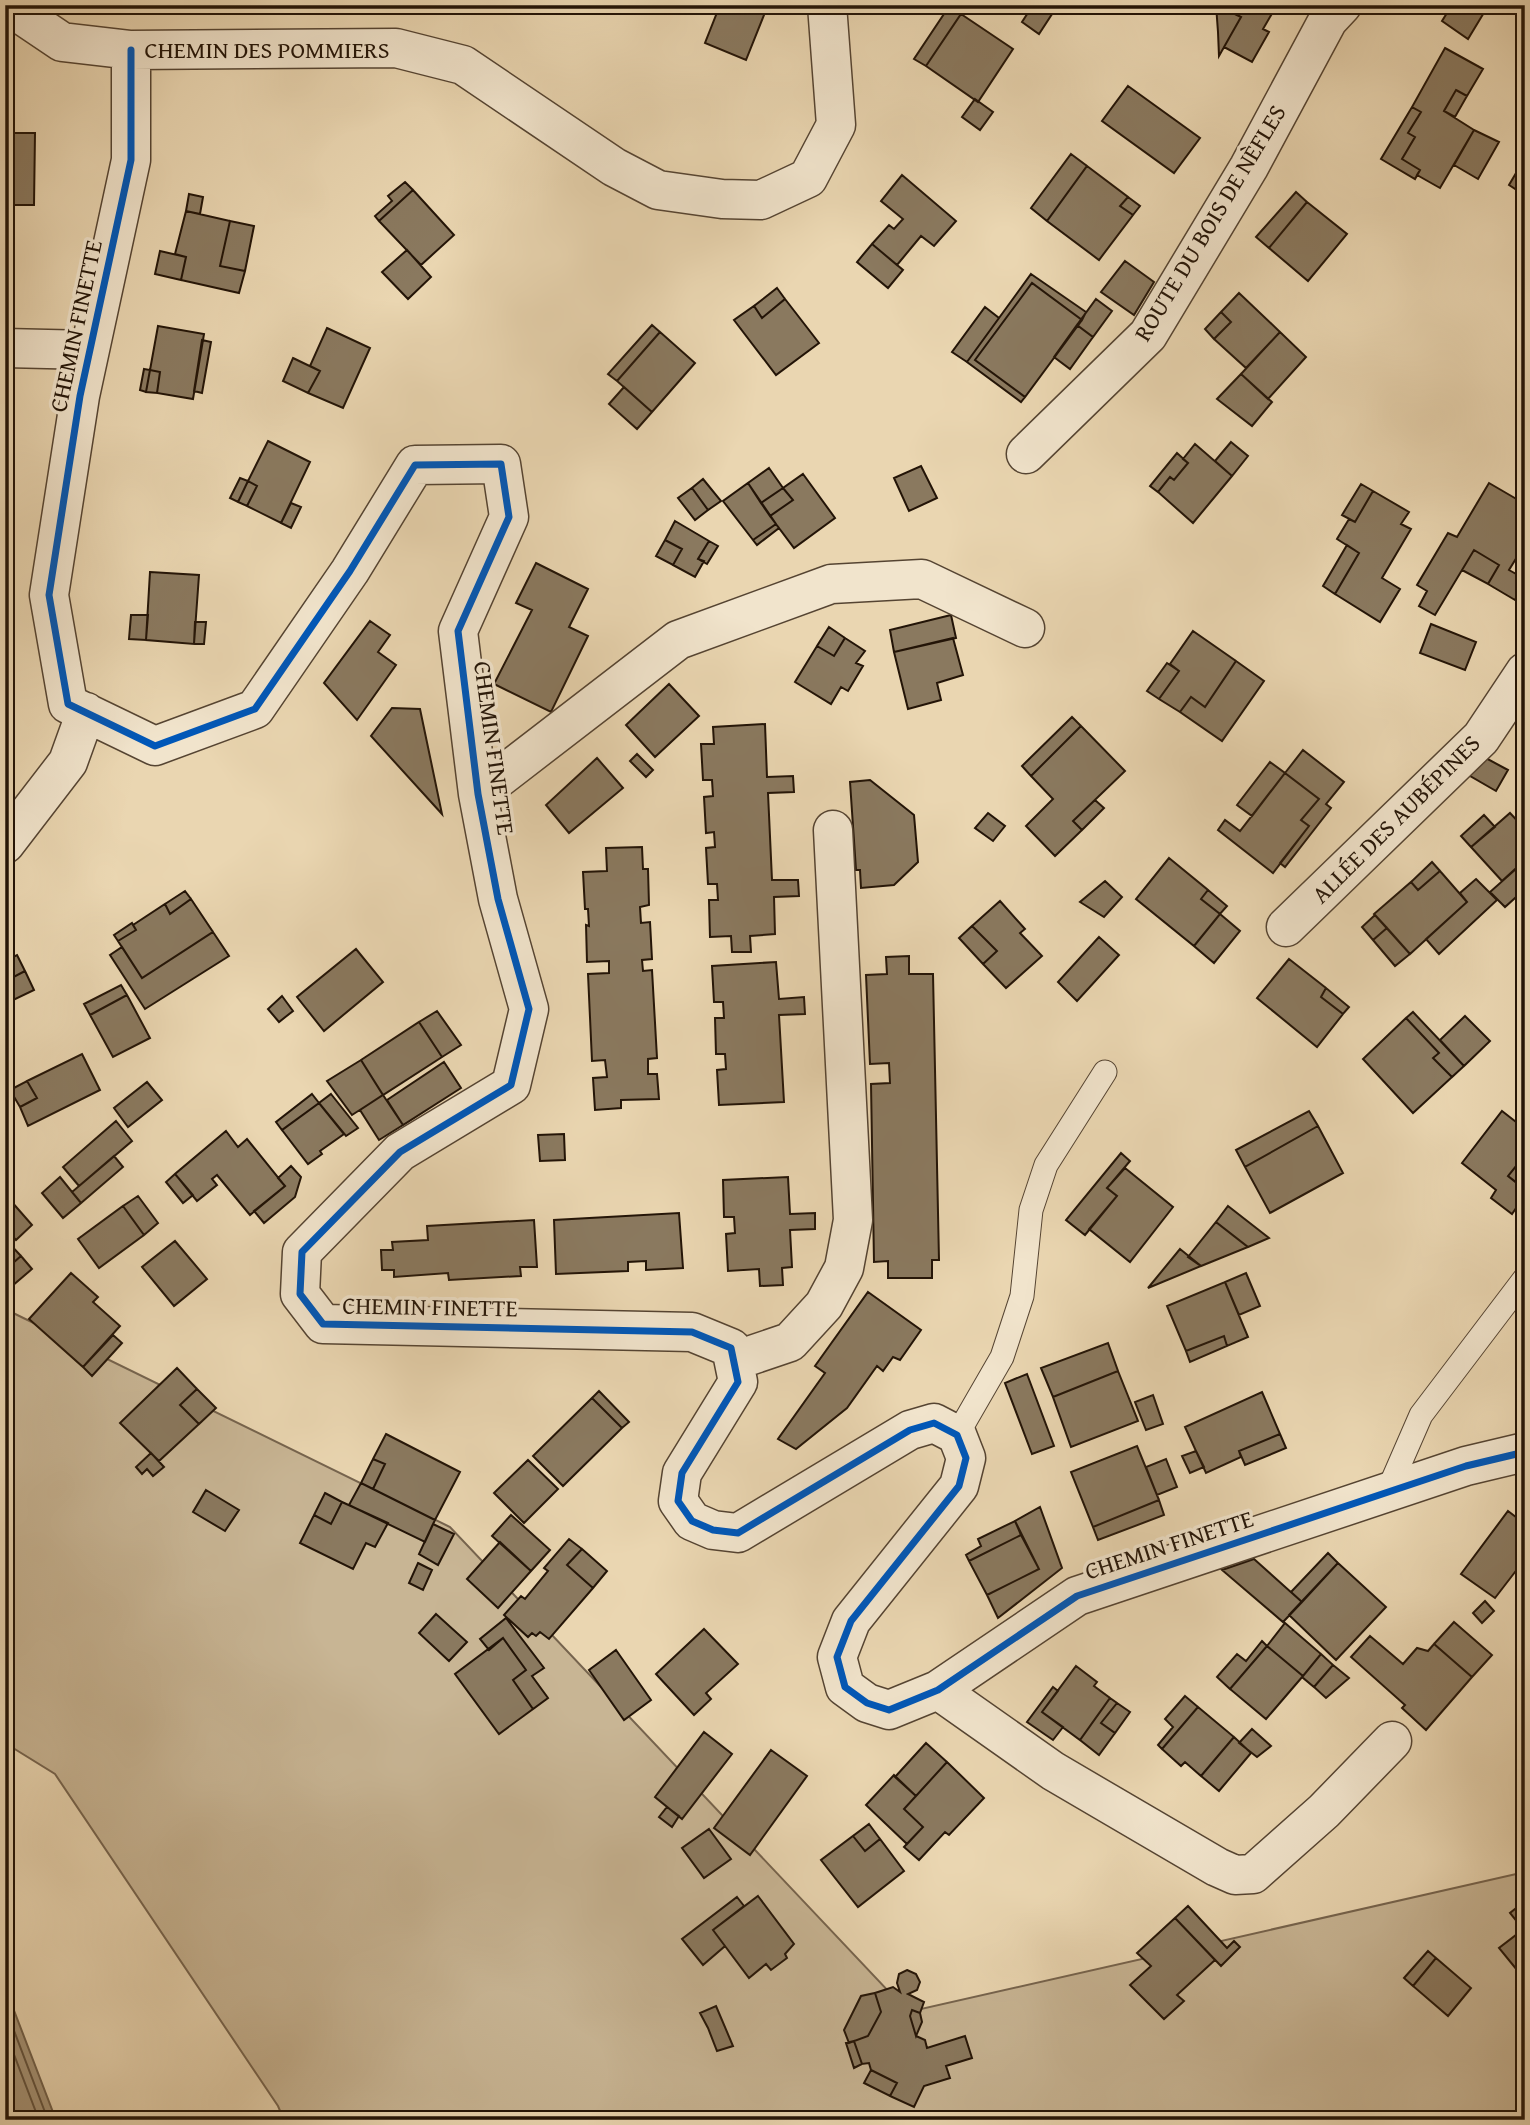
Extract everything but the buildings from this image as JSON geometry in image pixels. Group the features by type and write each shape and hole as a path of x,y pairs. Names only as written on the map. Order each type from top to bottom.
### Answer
{"street":[{"name":"CHEMIN DES POMMIERS","path":"131,50 396,48 463,65 614,167 658,190 722,199 761,200 808,178 836,125 827,5"},
{"name":"ROUTE DU BOIS DE NÈFLES","path":"1026,454 1148,335 1249,167 1328,20 1342,5"},
{"path":"5,9 13,9 62,42 131,50"},
{"name":"CHEMIN FINETTE","path":"131,50 131,160 80,396 49,595 68,704 155,746 255,709 350,571 415,465 501,464 509,517 458,631 478,794 498,899 529,1009 511,1085 400,1152 302,1252 300,1294 323,1324 692,1332 731,1348 734,1361"},
{"name":"CHEMIN FINETTE","path":"5,348 90,350"},
{"name":"CHEMIN FINETTE","path":"478,794 678,640 831,584 922,579 1024,628"},
{"name":"ALLÉE DES AUBÉPINES","path":"1286,927 1481,737 1525,672"},
{"path":"5,844 68,762 86,712"},
{"path":"833,830 853,1220 844,1268 824,1305 790,1342 734,1361 738,1382 682,1473 678,1501 692,1521 713,1530 738,1533 910,1430 934,1423 957,1435"},
{"name":"CHEMIN FINETTE","path":"957,1435 966,1458 959,1486 850,1621 837,1657 845,1688 867,1703 889,1710 938,1690 1077,1596 1466,1466 1525,1452"},
{"path":"938,1690 1053,1771 1235,1875 1254,1874 1267,1863 1324,1811 1392,1741"}],"lane":[{"path":"957,1435 1002,1357 1022,1296 1031,1210 1046,1164 1105,1072"},
{"path":"1387,1493 1421,1415 1525,1278"}],"shaded area":[{"path":"5,1309 450,1527 908,2012 1525,1872 1525,2120 284,2120 278,2106 55,1774 5,1743"}],"water":[{"path":"5,1987 56,2120 5,2120"}],"cycle path":[{"path":"131,50 131,160 80,396 49,595 68,704 155,746 255,709 350,571 415,465 501,464 509,517 458,631 478,794 498,899 529,1009 511,1085 400,1152 302,1252 300,1294 323,1324 692,1332 731,1348 738,1382 682,1473 678,1501 692,1521 713,1530 738,1533 910,1430 934,1423 957,1435 966,1458 959,1486 851,1621 837,1657 845,1687 867,1703 889,1710 938,1690 1077,1596 1466,1466 1525,1452"}]}
